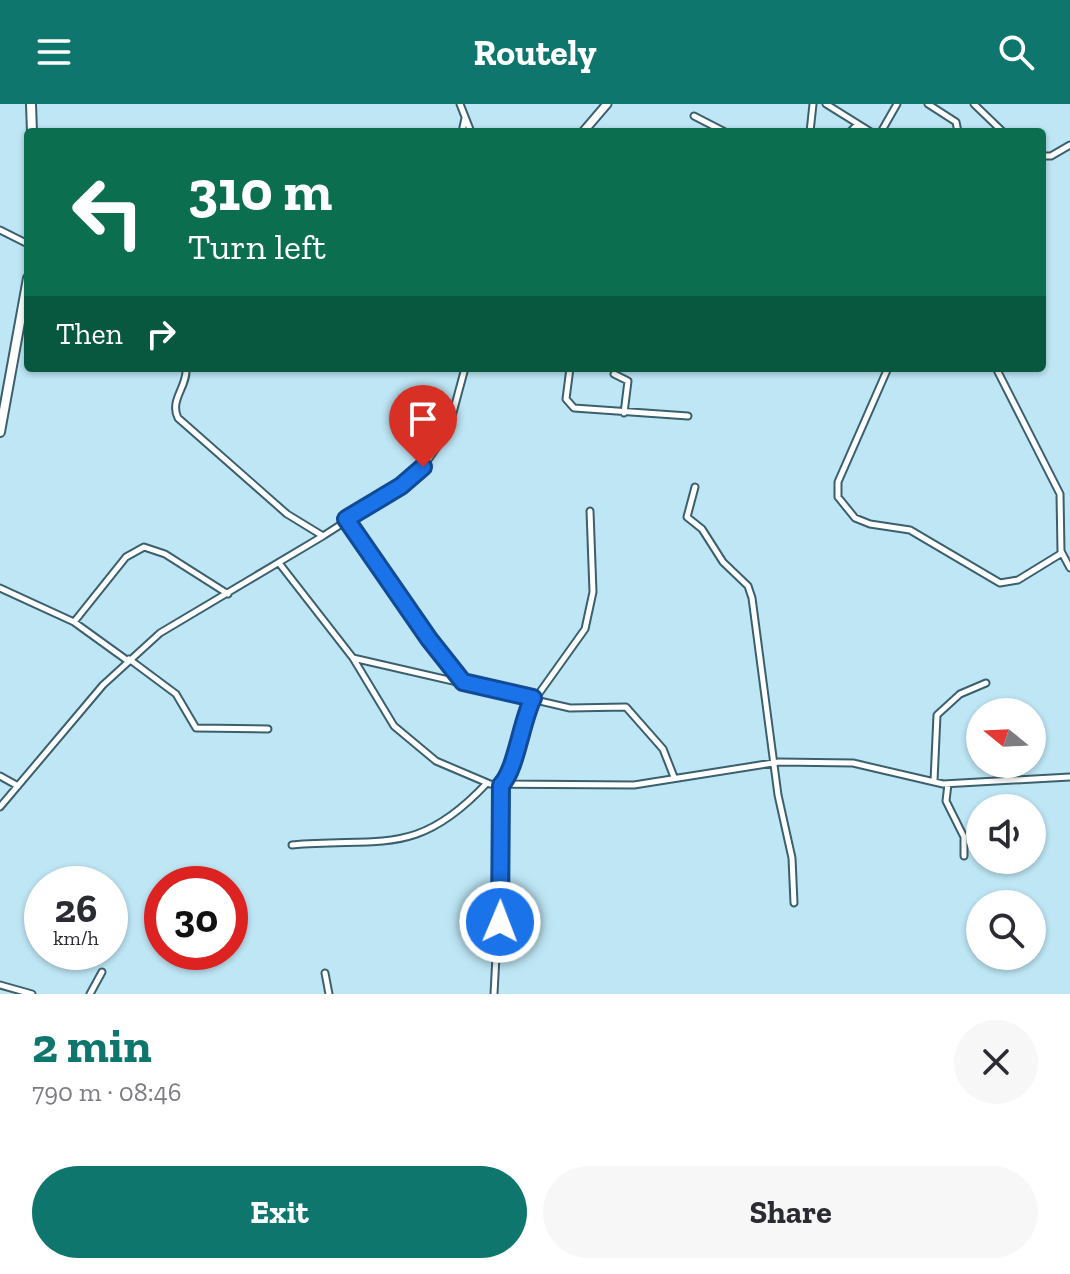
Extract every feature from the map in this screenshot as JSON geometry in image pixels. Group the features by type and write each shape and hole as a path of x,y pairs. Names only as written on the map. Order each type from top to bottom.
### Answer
{"highway":[{"path":"31,104 32,128"},
{"path":"0,432 24,305"}],"main road":[{"path":"586,128 607,104"}],"street":[{"path":"460,104 469,128"},
{"path":"810,128 813,104"},
{"path":"826,104 864,128"},
{"path":"883,128 897,104"},
{"path":"928,104 956,122 957,128"},
{"path":"974,104 999,128"},
{"path":"694,116 717,128"},
{"path":"463,128 465,117"},
{"path":"854,128 858,124"},
{"path":"1046,156 1070,145"},
{"path":"0,230 24,242"},
{"path":"186,372 187,379 176,399 178,418 287,514 323,536"},
{"path":"0,807 128,660 160,633 323,536 401,486 423,467 448,431 464,372"},
{"path":"569,372 566,399 569,406 688,416"},
{"path":"886,372 838,482 838,497 845,509 870,524 910,530 1000,583 1018,580 1062,553"},
{"path":"998,372 1060,494 1062,553 1070,568"},
{"path":"614,374 628,381 624,413"},
{"path":"0,376 12,381"},
{"path":"695,487 687,517 702,529 723,562 748,586 752,598 794,869 794,903"},
{"path":"494,994 502,785 534,698 585,629 593,592 590,511"},
{"path":"346,519 429,639 463,682"},
{"path":"74,622 126,557 144,547 165,554 228,594"},
{"path":"279,563 353,658 394,726 436,761 487,783 634,785 775,762 853,763 948,784 1070,777"},
{"path":"0,588 74,622 176,694 196,728 268,729"},
{"path":"353,658 570,708 626,707 663,749 674,777"},
{"path":"934,781 937,715 960,694 986,683"},
{"path":"0,776 18,786"},
{"path":"292,845 399,841 422,834 451,815 487,783"},
{"path":"948,784 945,797 964,837 964,856"},
{"path":"90,994 102,972"},
{"path":"325,973 329,994"},
{"path":"0,985 32,994"}],"route":[{"path":"423,467 401,486 346,519 429,639 463,682 533,698 521,725 512,766 501,785 500,922"}]}
